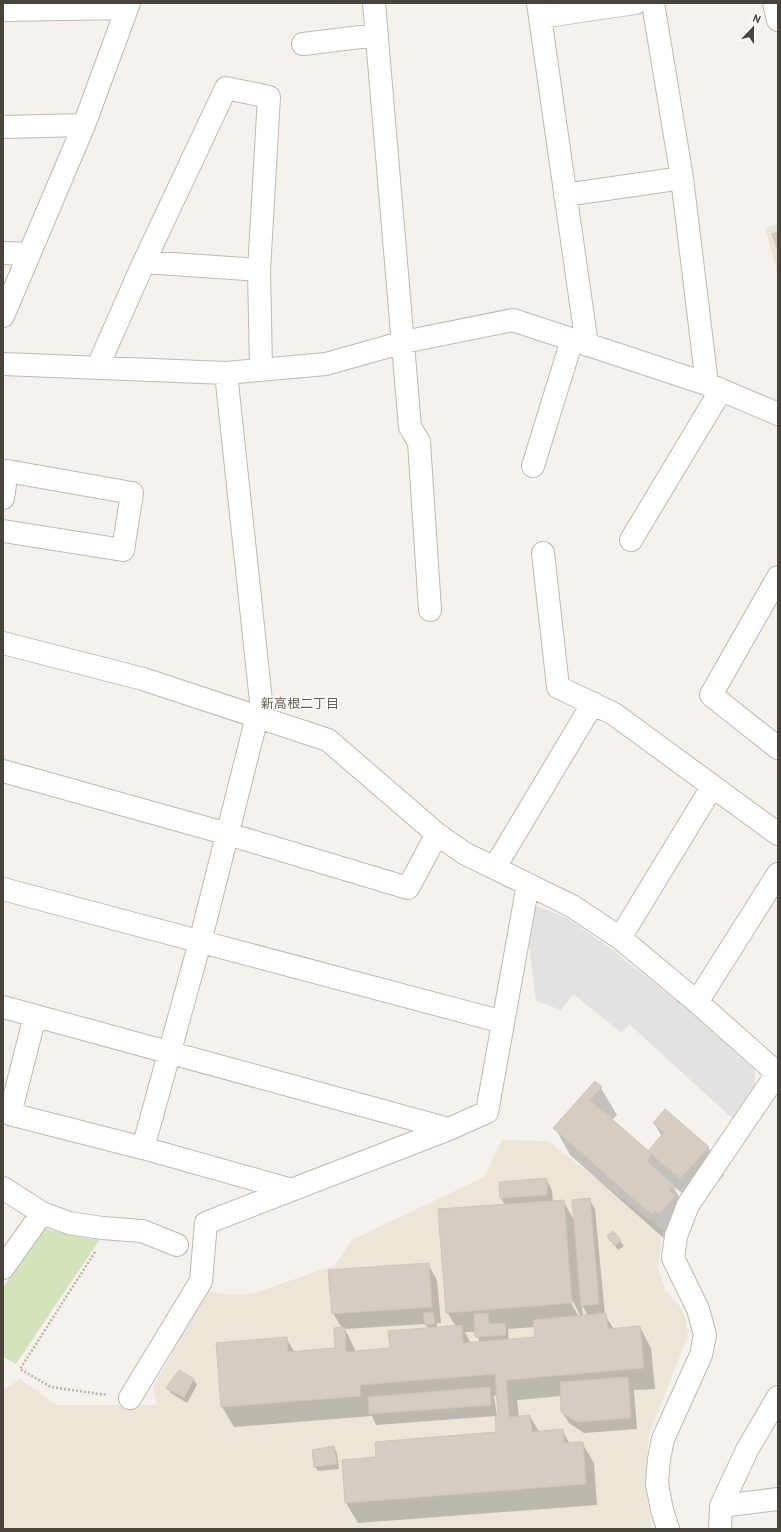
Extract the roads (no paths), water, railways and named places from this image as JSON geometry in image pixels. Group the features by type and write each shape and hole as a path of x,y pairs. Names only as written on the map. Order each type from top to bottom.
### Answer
{"street":[{"path":"374,3 404,342 410,427 419,442 430,610"},
{"path":"533,466 579,342 565,195 539,10 635,3"},
{"path":"630,540 714,387 653,3"},
{"path":"774,3 778,20"},
{"path":"3,10 128,5 84,125 3,316"},
{"path":"303,44 377,35"},
{"path":"98,366 144,262 226,88 269,97 259,270 261,369"},
{"path":"3,127 84,125"},
{"path":"565,195 682,178"},
{"path":"3,253 29,254"},
{"path":"144,262 259,270"},
{"path":"3,364 98,366 226,372 326,364 404,342 513,320 714,387 778,414"},
{"path":"143,1148 260,719 226,372"},
{"path":"3,498 7,471 132,492 123,550 3,531"},
{"path":"543,553 558,686 614,714 778,834"},
{"path":"778,577 711,695 778,748"},
{"path":"3,643 143,679 260,719 328,740 437,834 464,853 572,906 620,938 697,1002 778,1073 688,1205 676,1236 673,1258 698,1309 705,1335 701,1355 663,1439 659,1459 657,1484 662,1510 668,1529"},
{"path":"495,867 593,703"},
{"path":"3,771 228,834 408,888 437,834"},
{"path":"620,938 712,787"},
{"path":"697,1002 778,874"},
{"path":"130,1398 201,1281 206,1222 449,1129 487,1112 528,884"},
{"path":"3,890 503,1022"},
{"path":"3,1007 449,1129"},
{"path":"35,1016 10,1114 143,1148 292,1190"},
{"path":"3,1188 42,1213 69,1223 142,1231 177,1245"},
{"path":"3,1268 42,1213"},
{"path":"720,1529 721,1506 747,1450 778,1397"},
{"path":"721,1506 778,1499"}],"district":[{"name":"新高根二丁目","path":"300,703"}]}
